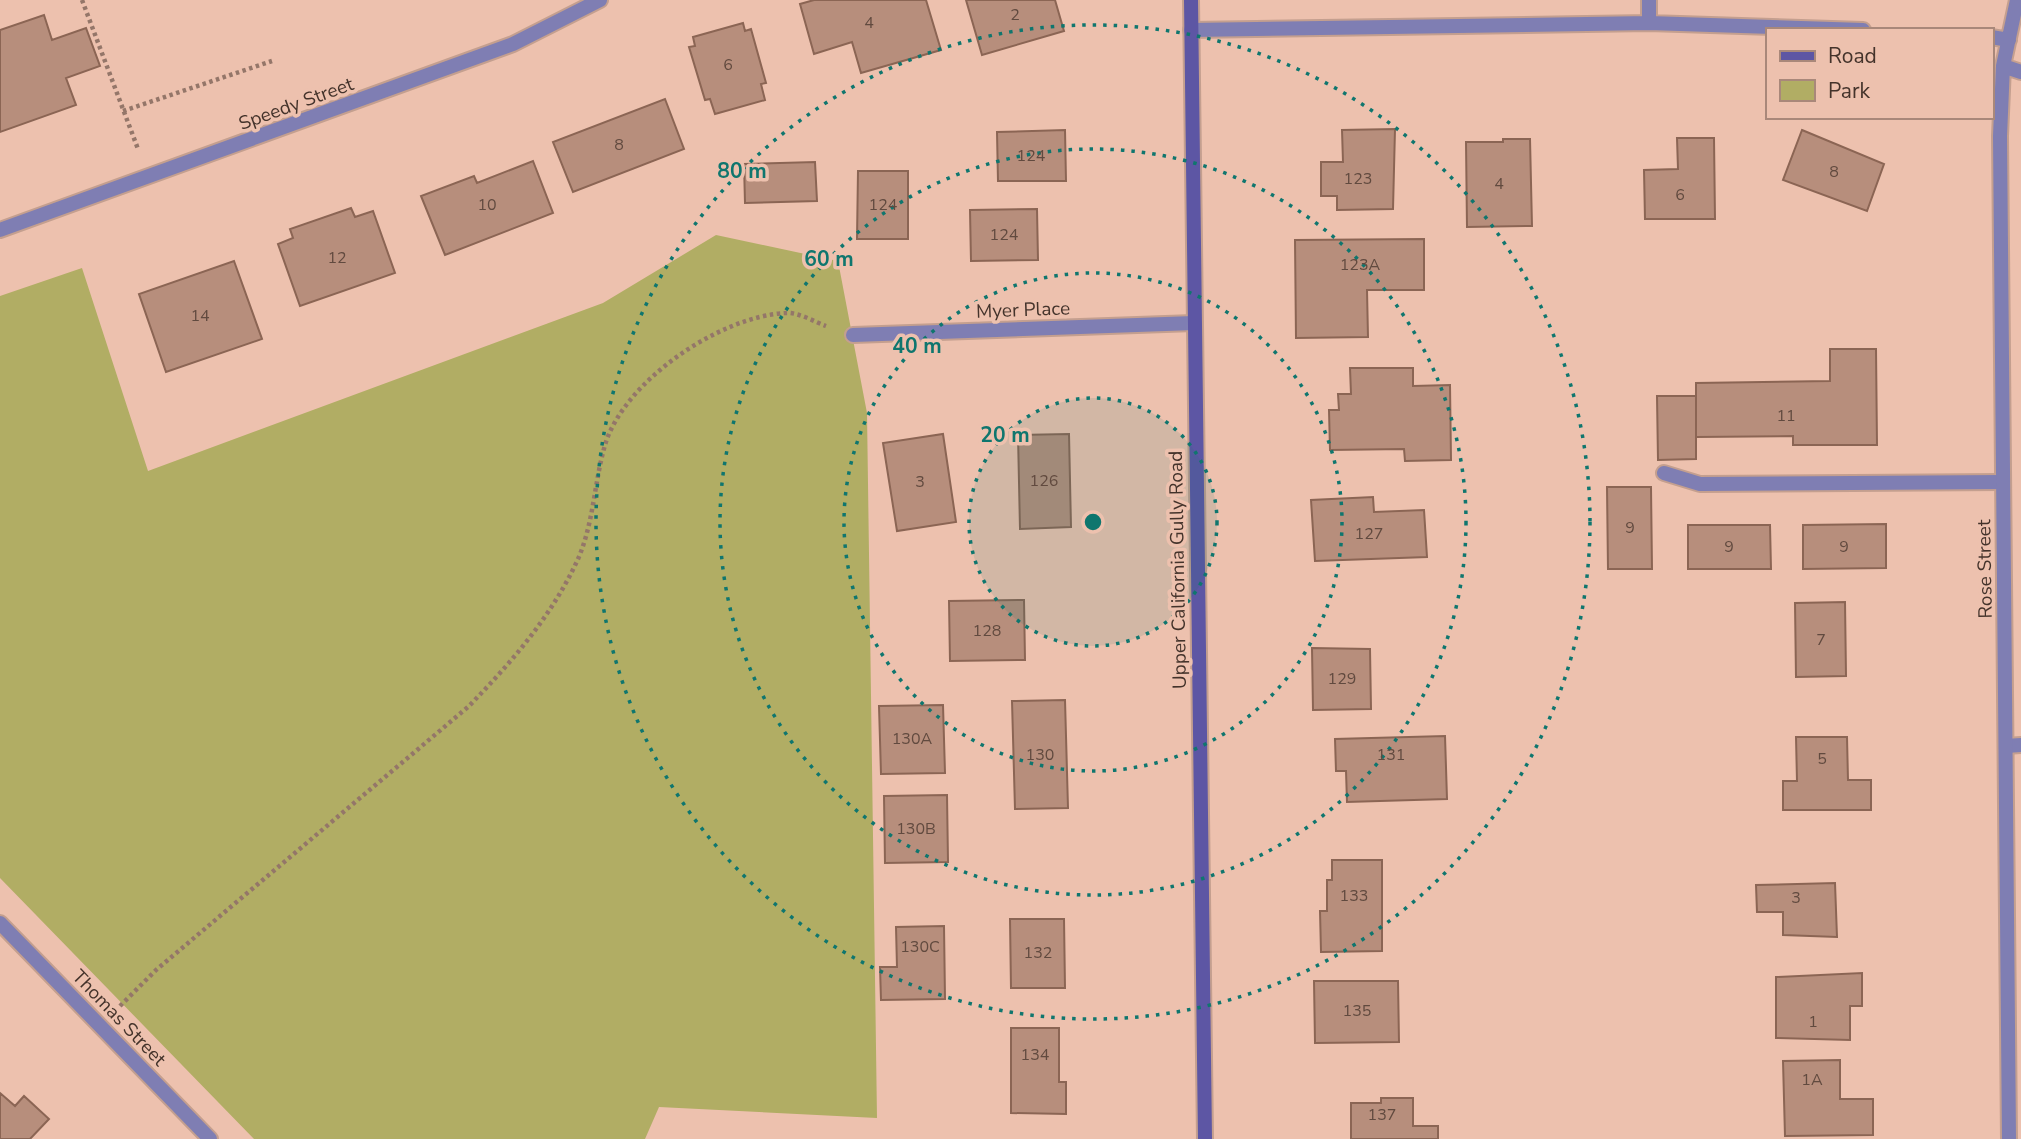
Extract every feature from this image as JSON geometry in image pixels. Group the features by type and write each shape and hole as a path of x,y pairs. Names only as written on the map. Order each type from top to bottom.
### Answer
{"street":[{"name":"Speedy Street","path":"0,230 513,44 600,0"},
{"name":"Upper California Gully Road","path":"1191,0 1205,1139"},
{"path":"1648,0 1649,23"},
{"name":"Rose Street","path":"2009,1139 2000,136 2003,66 2017,0"},
{"path":"1191,30 1649,23 1802,28"},
{"path":"1993,37 2009,40"},
{"path":"2003,66 2021,72"},
{"name":"Myer Place","path":"853,335 1194,323"},
{"path":"1664,473 1700,484 2003,482"},
{"path":"2006,746 2021,746"},
{"name":"Thomas Street","path":"0,923 210,1139"}],"path":[{"path":"83,0 149,177"},
{"path":"123,111 272,61"},
{"path":"100,1026 156,970 468,707 501,673 535,632 567,580 590,523 605,445 632,400 653,376 703,340 759,318 788,312 853,335"}],"green space":[{"path":"716,235 838,261 867,413 877,1118 659,1107 645,1139 254,1139 0,878 0,296 82,268 148,471 603,303"}],"building":[{"path":"814,0 926,0 941,50 861,73 852,42 814,54 800,4"},
{"path":"966,0 1055,0 1064,31 982,55"},
{"path":"44,15 52,40 86,28 100,66 66,78 76,105 0,132 0,30"},
{"path":"743,23 745,31 751,29 766,83 761,84 765,100 715,114 710,99 705,100 689,47 695,46 693,37"},
{"path":"665,99 684,149 573,192 553,142"},
{"path":"1395,129 1393,209 1337,210 1337,196 1321,196 1321,162 1343,162 1342,130"},
{"path":"1065,130 1066,181 998,181 997,132"},
{"path":"1802,130 1884,164 1867,211 1783,180"},
{"path":"1677,138 1714,138 1715,219 1645,219 1644,170 1678,169"},
{"path":"1503,139 1530,139 1532,226 1467,227 1466,142 1503,142"},
{"path":"533,161 553,213 445,255 421,196 474,176 477,183"},
{"path":"815,162 817,201 745,203 744,164"},
{"path":"858,171 908,171 908,239 857,239"},
{"path":"351,208 355,217 373,211 395,273 300,306 278,244 293,238 290,229"},
{"path":"1037,209 1038,260 971,261 970,210"},
{"path":"1424,239 1424,290 1367,290 1368,337 1296,338 1295,240"},
{"path":"234,261 262,339 166,372 139,294"},
{"path":"1830,349 1876,349 1877,445 1793,445 1793,436 1696,437 1696,383 1830,381"},
{"path":"1350,368 1413,368 1413,386 1450,385 1451,460 1405,461 1404,449 1330,450 1329,410 1339,410 1338,394 1351,394"},
{"path":"1657,396 1696,396 1696,459 1658,460"},
{"path":"943,434 956,522 897,531 883,443"},
{"path":"1069,434 1071,527 1020,529 1018,435"},
{"path":"1607,487 1651,487 1652,569 1608,569"},
{"path":"1373,497 1374,512 1424,510 1427,557 1315,561 1311,500"},
{"path":"1886,524 1886,568 1803,569 1803,525"},
{"path":"1688,525 1770,525 1771,569 1688,569"},
{"path":"1024,600 1025,660 950,661 949,601"},
{"path":"1845,602 1846,676 1796,677 1795,603"},
{"path":"1312,648 1370,649 1371,709 1313,710"},
{"path":"1065,700 1068,808 1015,809 1012,701"},
{"path":"943,705 945,773 881,774 879,706"},
{"path":"1445,736 1447,799 1347,802 1346,771 1336,771 1335,739"},
{"path":"1796,737 1847,737 1848,780 1871,780 1871,810 1783,810 1783,781 1797,781"},
{"path":"947,795 948,862 885,863 884,796"},
{"path":"1332,860 1382,860 1382,951 1321,952 1320,911 1327,911 1327,880 1332,880"},
{"path":"1835,883 1837,937 1783,935 1783,912 1757,912 1756,885"},
{"path":"1010,919 1064,919 1065,988 1011,988"},
{"path":"944,926 945,999 881,1000 880,967 897,967 896,927"},
{"path":"1862,973 1862,1006 1850,1006 1850,1040 1776,1038 1776,977"},
{"path":"1314,981 1398,981 1399,1042 1315,1043"},
{"path":"1011,1028 1059,1028 1059,1082 1066,1082 1066,1114 1011,1113"},
{"path":"1840,1060 1840,1099 1873,1099 1873,1135 1785,1136 1783,1061"},
{"path":"0,1093 15,1106 24,1096 49,1119 30,1139 0,1139"},
{"path":"1381,1098 1413,1098 1413,1126 1438,1126 1438,1139 1351,1139 1351,1103 1381,1103"}]}
